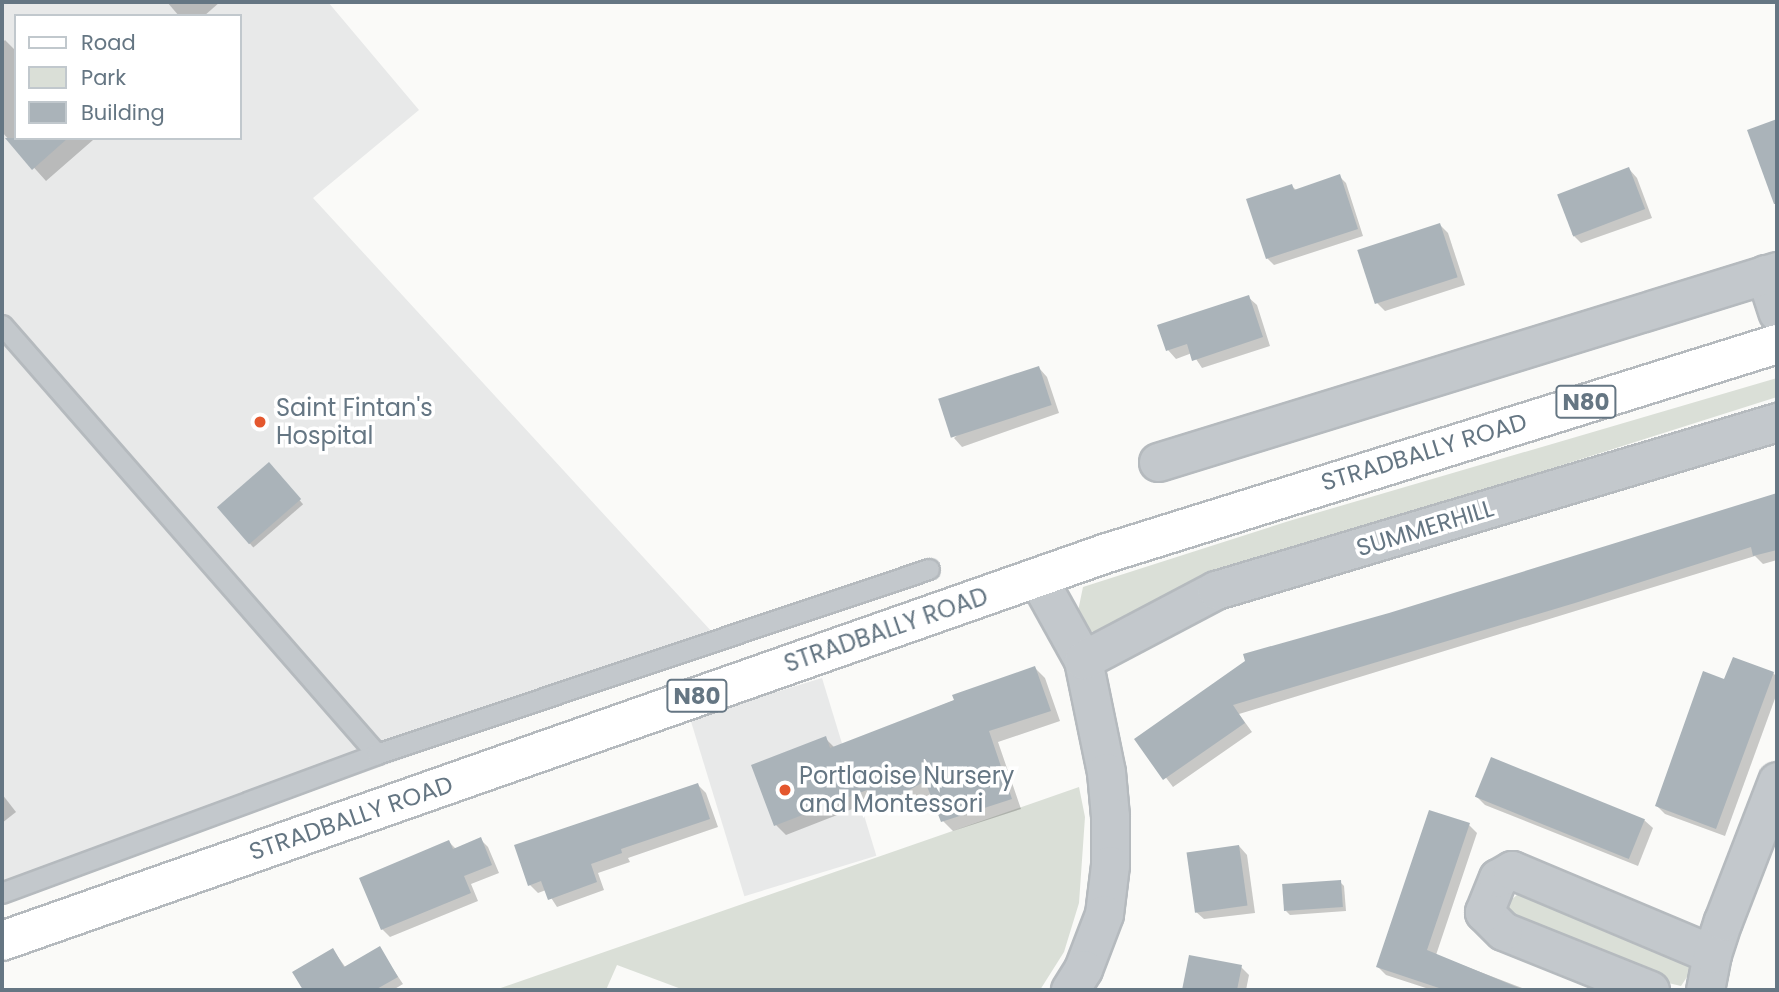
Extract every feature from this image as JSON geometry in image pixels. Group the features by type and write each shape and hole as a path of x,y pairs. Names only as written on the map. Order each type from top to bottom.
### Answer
{"main road":[{"name":"STRADBALLY ROAD","path":"2,941 1037,577 1383,464 1777,344"}],"street":[{"path":"1158,462 1771,272 1777,312"},
{"name":"SUMMERHILL","path":"1083,660 1216,590 1777,422"},
{"path":"1037,577 1083,660 1106,772 1110,865 1104,915 1083,969 1070,990"},
{"path":"1706,990 1712,954 1777,782"},
{"path":"1650,990 1503,931 1484,912 1499,878 1512,870 1712,954"}],"lane":[{"path":"2,326 377,754"},
{"path":"2,893 377,754 929,569"}],"shaded area":[{"name":"Saint Fintan's Hospital","path":"2,2 328,2 419,110 313,198 724,645 2,901"},
{"name":"Portlaoise Nursery and Montessori","path":"822,678 876,856 744,896 690,718"}],"green space":[{"path":"1777,378 1777,397 1194,582 1104,635 1090,631 1082,623 1078,611 1083,587 1289,521"},
{"path":"1079,787 1085,817 1079,903 1064,952 1040,990 684,990 617,965 606,990 495,990"},
{"path":"1518,894 1688,957 1693,968 1681,986 1664,982 1506,914 1511,900"}],"building":[{"path":"1777,119 1777,204 1774,204 1747,130"},
{"path":"5,138 66,140 32,170"},
{"path":"1629,167 1645,209 1573,237 1557,195"},
{"path":"1340,174 1358,229 1266,259 1246,199 1292,184 1294,190"},
{"path":"1440,223 1458,277 1375,304 1357,250"},
{"path":"1249,295 1263,337 1192,361 1187,344 1166,351 1157,325"},
{"path":"1039,366 1052,405 951,438 938,399"},
{"path":"269,462 301,499 249,544 217,507"},
{"path":"1777,493 1777,550 1753,556 1751,547 1575,603 1233,705 1245,723 1163,780 1134,739 1245,661 1243,654 1389,613"},
{"path":"1733,657 1774,672 1716,829 1655,806 1703,671 1724,679"},
{"path":"1035,666 1051,711 989,731 1012,799 941,822 925,781 892,800 881,800 867,790 774,826 751,765 826,736 830,748 954,700 952,695"},
{"path":"1491,757 1645,819 1629,859 1475,797"},
{"path":"698,783 710,819 621,849 622,853 591,864 597,882 548,900 541,881 528,886 514,845"},
{"path":"1429,810 1470,823 1427,950 1524,990 1445,990 1376,967"},
{"path":"481,837 492,865 464,876 471,893 381,930 359,878 449,840 453,849"},
{"path":"1239,845 1247,905 1195,913 1187,852"},
{"path":"1341,880 1343,907 1284,911 1282,884"},
{"path":"380,946 398,977 375,990 303,990 292,972 333,948 344,967"},
{"path":"1189,955 1242,965 1237,990 1182,990"}],"place":[{"name":"Saint Fintan's Hospital","path":"260,422"},
{"name":"Portlaoise Nursery and Montessori","path":"785,790"}]}
